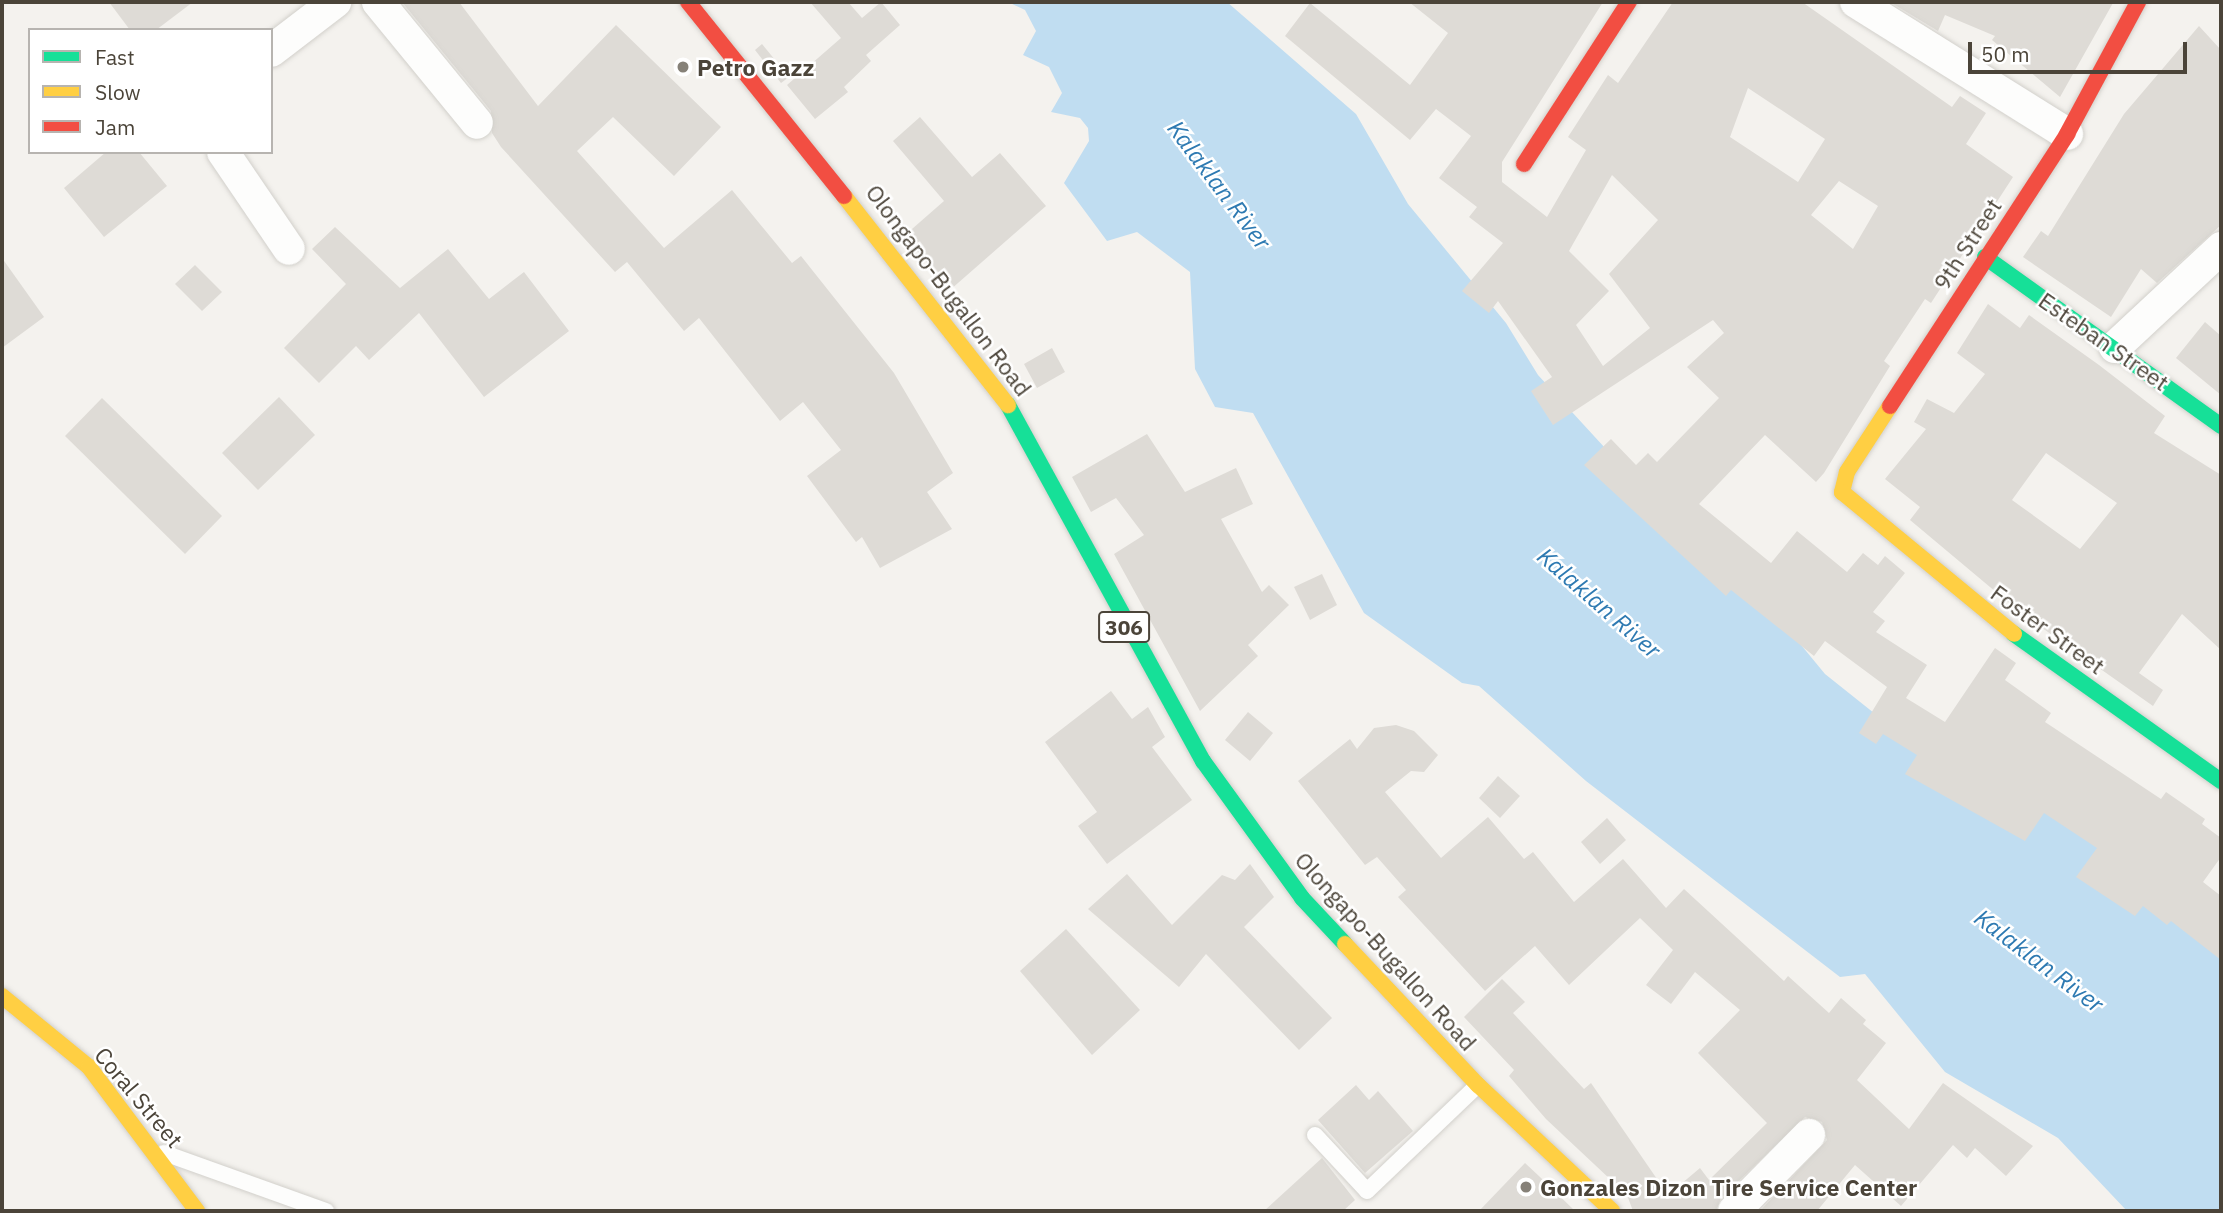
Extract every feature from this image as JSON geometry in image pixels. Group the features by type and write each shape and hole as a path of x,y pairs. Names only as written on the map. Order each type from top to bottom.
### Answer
{"street":[{"path":"273,49 335,2"},
{"path":"378,2 477,123"},
{"name":"Olongapo-Bugallon Road","path":"688,2 997,386 1157,684 1203,761 1302,898 1478,1085 1612,1211"},
{"path":"1524,164 1629,2"},
{"path":"1856,2 2067,134"},
{"name":"9th Street","path":"1854,505 1842,492 1847,471 2067,134 2138,2"},
{"path":"224,154 289,249"},
{"path":"2115,348 2221,248"},
{"name":"Esteban Street","path":"1985,257 2221,426"},
{"name":"Foster Street","path":"1854,505 2008,630 2221,781"},
{"name":"Coral Street","path":"2,996 89,1067 197,1211"},
{"path":"1734,1211 1809,1135"}],"lane":[{"path":"1315,1135 1367,1191 1478,1085"},
{"path":"153,1149 326,1211"}],"water":[{"name":"Kalaklan River","path":"1008,2 1227,2 1356,114 1408,204 1506,323 1538,375 1650,497 1764,600 1825,674 1889,725 2066,820 2221,915 2221,1211 2127,1211 2058,1138 1945,1072 1865,974 1840,977 1586,781 1479,686 1462,683 1364,613 1253,413 1215,407 1195,369 1190,272 1137,232 1107,241 1064,183 1089,141 1088,128 1080,118 1051,112 1062,93 1049,67 1023,55 1036,31 1025,10"}],"building":[{"path":"109,2 193,2 159,28 128,28"},
{"path":"402,2 459,2 538,106 616,25 721,127 674,176 613,117 577,151 664,248 732,190 792,263 801,256 894,373 953,473 927,492 952,529 880,568 862,537 856,542 807,476 841,450 803,402 780,421 699,318 684,331 627,262 615,272 501,147 492,133 491,111"},
{"path":"810,2 848,2 862,18 881,2 900,25 866,55 871,61 844,87 848,92 815,119 787,85 841,38"},
{"path":"1409,2 1603,2 1502,162 1502,182 1547,217 1586,150 1568,137 1608,75 1618,83 1673,2 1802,2 1952,107 1960,96 1986,113 1966,144 2013,177 1931,303 1925,299 1884,361 1890,366 1824,473 1816,482 1765,435 1699,504 1771,563 1797,531 1847,572 1863,553 1878,565 1885,556 1905,573 1873,612 1885,621 1876,632 1927,665 1906,698 1945,722 1995,648 2016,663 2005,680 2051,713 2045,722 2161,799 2166,792 2205,819 2202,824 2221,838 2221,857 2203,882 2221,896 2221,960 2171,921 2167,925 2143,906 2135,916 2076,877 2097,848 2044,813 2025,841 1905,774 1917,755 1883,734 1876,744 1859,733 1887,687 1825,641 1814,656 1731,590 1726,596 1584,465 1611,439 1636,465 1648,453 1657,462 1719,398 1687,367 1724,333 1713,320 1553,425 1531,391 1552,377 1498,301 1489,313 1462,291 1503,243 1469,217 1477,207 1439,178 1471,136 1436,109 1410,140 1285,36 1310,3 1410,85 1448,33","holes":["1748,88 1825,139 1798,182 1730,137","1612,175 1658,220 1609,274 1650,328 1603,366 1576,325 1609,291 1569,251","1839,181 1878,206 1853,249 1811,215"]},
{"path":"1890,2 2113,3 2060,97 1992,40 1995,36 1945,15 1938,31"},
{"path":"2199,26 2221,50 2221,225 2157,283 2141,269 2111,317 2023,257 2041,231 2048,236 2124,114"},
{"path":"762,44 789,77 781,83 755,50"},
{"path":"920,117 972,177 1000,153 1046,206 950,290 904,236 944,201 893,141"},
{"path":"104,154 141,154 167,186 104,237 64,188"},
{"path":"335,227 400,288 448,249 489,299 524,272 569,331 484,397 419,313 369,360 356,346 319,383 284,348 346,284 312,249"},
{"path":"2,258 44,317 2,348"},
{"path":"195,265 222,292 202,311 175,284"},
{"path":"1988,304 2020,328 2029,315 2165,416 2154,433 2221,475 2221,650 2182,614 2139,673 2163,690 2153,706 2021,613 1910,520 1920,507 1885,479 1926,429 1914,422 1927,399 1954,413 1985,374 1957,353","holes":["2046,453 2117,503 2080,549 2012,500"]},
{"path":"2205,322 2221,336 2221,395 2176,358"},
{"path":"1052,348 1065,372 1037,388 1024,364"},
{"path":"279,397 315,435 258,490 222,453"},
{"path":"102,398 222,516 185,554 65,436"},
{"path":"1147,434 1185,492 1236,468 1253,504 1221,519 1262,592 1269,585 1289,605 1248,645 1258,656 1200,711 1114,554 1144,535 1116,498 1091,512 1072,477"},
{"path":"1322,574 1337,605 1310,620 1294,587"},
{"path":"1111,691 1132,719 1148,707 1165,737 1152,747 1192,800 1107,864 1078,826 1097,812 1045,742"},
{"path":"1248,712 1273,733 1250,761 1225,740"},
{"path":"1396,725 1414,731 1438,755 1424,772 1411,771 1385,792 1441,858 1488,817 1524,859 1533,852 1574,902 1623,859 1666,908 1684,889 1784,981 1788,976 1829,1013 1841,998 1866,1020 1863,1024 1886,1043 1857,1080 1909,1129 1943,1083 2033,1146 2006,1176 1975,1148 1967,1158 1953,1145 1901,1206 1855,1165 1817,1211 1760,1211 1827,1140 1822,1122 1805,1117 1721,1198 1716,1211 1633,1211 1627,1195 1546,1119 1509,1076 1514,1070 1464,1017 1502,979 1525,1002 1513,1013 1584,1089 1591,1083 1668,1195 1700,1168 1709,1180 1767,1123 1698,1053 1740,1010 1695,972 1671,1004 1646,985 1673,950 1640,918 1569,985 1535,946 1485,991 1398,897 1406,890 1377,857 1365,865 1298,781 1350,739 1357,749 1374,728"},
{"path":"1498,776 1520,796 1500,818 1479,798"},
{"path":"1607,818 1626,840 1600,864 1581,842"},
{"path":"1250,864 1274,897 1244,927 1332,1018 1299,1050 1206,954 1179,987 1088,909 1127,874 1172,925 1222,875 1235,880"},
{"path":"1066,929 1140,1010 1092,1055 1020,971"},
{"path":"1356,1085 1369,1100 1378,1091 1413,1131 1365,1173 1318,1120"},
{"path":"1322,1158 1355,1200 1343,1211 1264,1211"},
{"name":"Gonzales Dizon Tire Service Center","path":"1525,1163 1540,1177 1575,1211 1479,1211"}],"traffic: fast":[{"path":"1985,257 2221,426"},
{"path":"1008,405 1203,761 1302,898 1345,944"},
{"path":"2014,634 2221,781"}],"traffic: slow":[{"path":"844,196 1008,405"},
{"path":"1890,406 1847,472 1842,492 2014,634"},
{"path":"1345,944 1478,1085 1612,1211"},
{"path":"2,996 89,1067 197,1211"}],"traffic: jam":[{"path":"688,2 844,196"},
{"path":"1524,164 1629,2"},
{"path":"1890,406 2067,134 2138,2"}],"place":[{"name":"Petro Gazz","path":"683,67"},
{"name":"Gonzales Dizon Tire Service Center","path":"1526,1187"}]}
